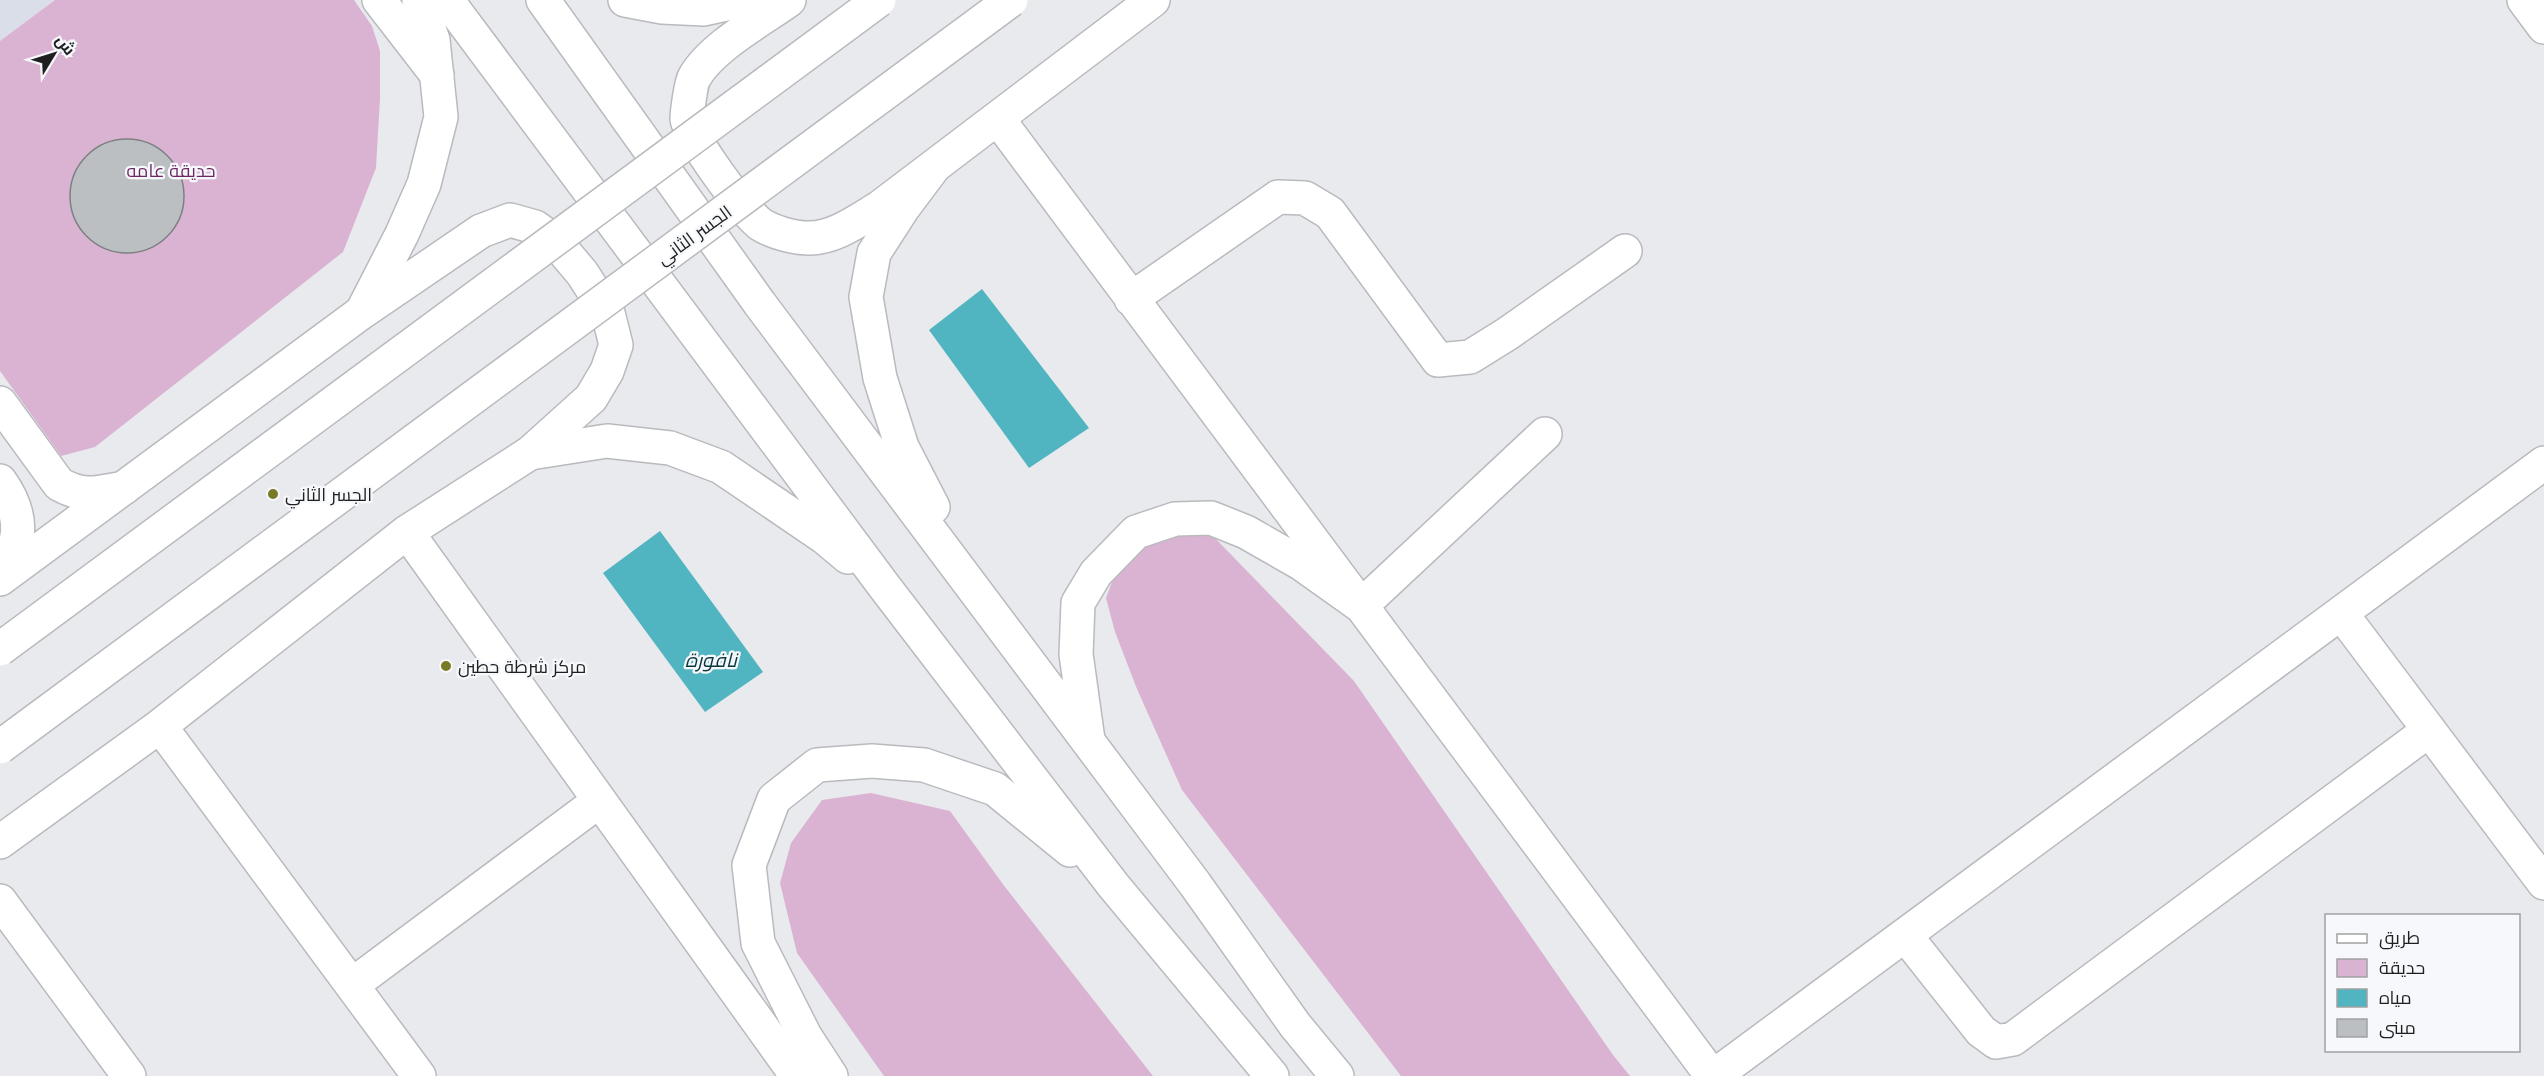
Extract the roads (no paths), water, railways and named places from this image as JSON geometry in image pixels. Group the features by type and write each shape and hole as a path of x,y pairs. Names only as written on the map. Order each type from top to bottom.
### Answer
{"street":[{"path":"379,0 437,75"},
{"path":"362,312 402,234 424,184 441,117 433,40 420,0"},
{"path":"447,0 884,586 1113,885 1272,1076"},
{"path":"543,0 760,304 1195,884 1295,1025 1337,1076"},
{"path":"625,0 704,9 745,0"},
{"path":"789,0 719,49 693,79 687,119 705,156 740,202 761,225 783,233 810,238 837,232 879,208 1153,0"},
{"path":"0,649 879,0"},
{"name":"الجسر الثاني","path":"0,747 1011,0"},
{"path":"2524,0 2544,27"},
{"path":"998,119 1713,1076 2544,463"},
{"path":"933,168 903,208 874,253 866,297 880,378 902,447 972,587"},
{"path":"1131,299 1278,197 1305,198 1330,213 1438,360 1470,357 1507,334 1625,251"},
{"path":"0,578 362,312 481,231 510,220 535,227 555,241 582,273 608,313 616,345 607,371 591,398 530,453 407,532 160,726 0,842"},
{"path":"0,403 59,484 71,491 88,495 126,487"},
{"path":"1361,606 1545,434"},
{"path":"530,453 607,441 670,448 721,466 824,537 884,586"},
{"path":"4,486 16,497 35,496 46,481 47,471 42,462"},
{"path":"0,578 12,558 19,532 16,511 4,486"},
{"path":"1088,742 1076,654 1078,603 1096,573 1136,532 1175,519 1210,518 1246,532 1302,564 1361,606"},
{"path":"407,532 797,1076"},
{"path":"2341,613 2544,883"},
{"path":"160,726 419,1076"},
{"path":"1905,935 1981,1031 1996,1042 2013,1040 2428,731"},
{"path":"831,1076 804,1036 758,943 749,865 774,799 817,765 872,760 924,765 995,789 1113,885"},
{"path":"352,985 599,801"},
{"path":"0,901 129,1076"}],"water":[{"path":"982,289 1089,428 1029,468 929,330"},
{"name":"نافورة","path":"660,531 763,672 705,712 603,573"}],"place":[{"name":"الجسر الثاني","path":"273,494"},
{"name":"مركز شرطة حطين","path":"446,666"}],"park label":[{"name":"حديقة عامه","path":"171,170"}]}
